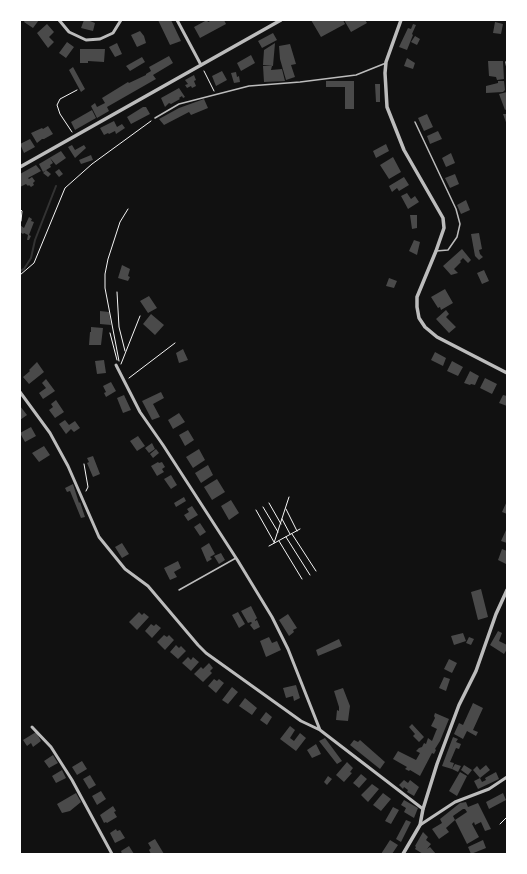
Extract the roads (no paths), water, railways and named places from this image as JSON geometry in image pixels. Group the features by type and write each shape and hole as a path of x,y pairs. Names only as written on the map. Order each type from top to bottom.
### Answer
{"street":[{"path":"59,20 69,32 86,40 100,39 113,33 121,20"},
{"path":"177,20 201,65"},
{"path":"20,167 281,20"},
{"path":"401,20 386,62 385,73 387,107 404,150 443,218 444,228 417,297 419,318 425,327 437,337 507,373"},
{"path":"117,364 124,382 140,412 236,558 272,617 288,649 320,730"},
{"path":"20,392 50,433 68,466 99,537 125,569 148,586 198,645 206,653 301,720 320,730 423,809"},
{"path":"404,854 420,825 423,809 437,764 459,705 476,671 496,614 507,590"},
{"path":"32,727 51,747 72,780 112,854"},
{"path":"420,825 455,802 489,789 507,778"}],"lane":[{"path":"155,118 179,104 249,86 300,82 356,75 386,62"},
{"path":"506,62 507,68"},
{"path":"415,122 456,209 460,224 457,237 448,250 436,251"},
{"path":"179,590 236,558"}],"waterway":[{"path":"20,271 24,269 31,258 35,240 56,186"}]}
